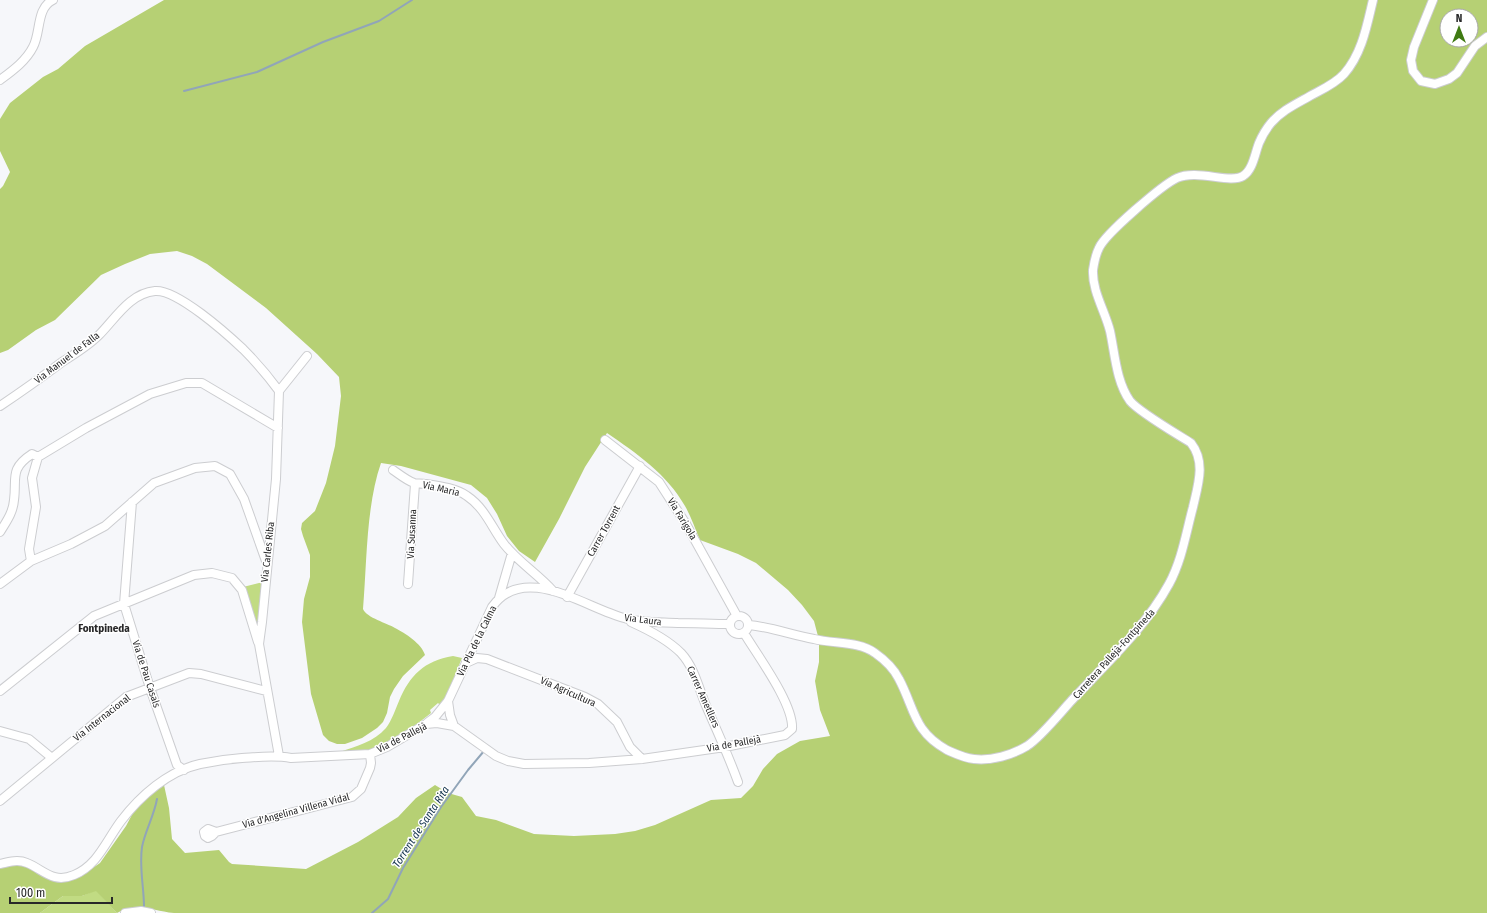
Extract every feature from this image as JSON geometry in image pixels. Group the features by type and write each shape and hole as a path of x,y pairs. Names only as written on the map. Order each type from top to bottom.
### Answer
{"street":[{"path":"0,80 30,53 37,39 43,9 53,0"},
{"name":"Carretera Pallejà-Fontpineda","path":"748,625 821,641 861,646 874,652 894,671 899,679 916,720 925,733 937,744 960,756 975,759 997,758 1014,753 1029,745 1129,639 1156,608 1179,565 1200,477 1199,459 1196,450 1191,443 1131,402 1123,387 1116,364 1106,318 1094,283 1093,270 1099,248 1111,232 1159,190 1177,178 1196,175 1234,179 1242,177 1250,168 1263,135 1277,117 1328,86 1344,74 1356,56 1374,0"},
{"path":"1433,0 1414,47 1411,60 1413,71 1421,81 1435,84 1449,79 1457,73 1475,46 1487,37"},
{"name":"Via Manuel de Falla","path":"0,406 87,344 98,335 127,305 141,296 154,291 164,292 200,313 243,349 279,390"},
{"path":"279,390 307,356"},
{"path":"31,561 29,550 36,507 32,478 38,457 86,428 150,394 186,382 202,383 278,428"},
{"name":"Via Carles Riba","path":"279,390 276,479 259,644 266,691 279,756"},
{"name":"Via Farigola","path":"605,440 659,482 686,524 737,616"},
{"path":"0,532 10,516 14,501 16,470 23,460 32,454 38,457"},
{"path":"0,584 31,561 72,544 105,526 154,483 195,468 215,466 230,474 244,499 267,563"},
{"name":"Carrer Torrent","path":"567,597 640,466"},
{"name":"Via Maria","path":"393,470 415,484 440,486 467,495 484,511 504,544 512,553 544,580 553,592"},
{"name":"Via Susanna","path":"408,584 415,484"},
{"name":"Via de Pau Casals","path":"132,502 124,604 150,688 177,764 184,770"},
{"path":"499,598 512,553"},
{"path":"0,691 94,616 194,575 212,573 232,578 242,590 259,644"},
{"name":"Via Laura","path":"537,587 624,618 661,622 730,624"},
{"name":"Via Pla de la Calma","path":"426,724 435,717 448,701 492,607 499,598 517,588 537,587"},
{"path":"737,616 745,618 748,625 747,630 744,633 735,633 731,629 730,624 731,620 737,616"},
{"name":"Carrer Ametllers","path":"624,618 651,632 666,642 680,653 688,662 738,782"},
{"name":"Via de Pallejà","path":"0,864 14,861 27,863 41,872 60,878 68,878 76,875 95,860 121,821 144,796 165,780 184,770 200,764 216,761 279,756 291,758 370,754 387,747 426,724 437,723 454,726 496,756 516,763 589,763 642,759 725,748 785,735 792,729 792,716 781,692 744,633"},
{"path":"477,640 481,653 487,658"},
{"path":"466,663 477,658 487,658"},
{"name":"Via Agricultura","path":"487,658 585,697 598,704 617,722 630,747 642,759"},
{"name":"Via Internacional","path":"0,801 126,697 189,673 201,674 266,691"},
{"path":"448,701 448,708 454,726"},
{"path":"0,731 29,739 52,758"},
{"path":"620,760 630,747"},
{"name":"Via d'Angelina Villena Vidal","path":"216,832 352,797 361,789 370,768 370,754"},
{"path":"126,913 141,911 151,913"}],"green space":[{"path":"164,0 1487,0 1487,913 174,913 139,907 125,909 117,913 96,891 82,896 63,896 40,913 0,913 0,866 29,865 53,881 66,881 80,877 100,863 126,826 134,811 143,801 164,785 169,808 172,839 185,853 219,850 232,864 306,869 358,842 398,817 416,798 435,785 448,793 462,797 476,816 496,820 534,834 574,836 615,834 635,831 655,825 711,800 741,798 753,786 763,769 777,754 800,741 830,736 820,710 815,681 819,662 819,640 814,621 788,590 756,563 738,554 700,540 691,518 678,494 660,474 640,456 607,433 585,467 559,519 535,562 519,551 507,536 497,514 487,498 471,485 401,466 381,463 372,497 363,609 373,618 399,630 408,636 417,643 425,655 403,676 394,689 390,697 387,713 383,722 377,728 362,738 345,744 337,744 329,741 323,735 311,694 302,622 304,599 310,577 310,555 301,529 302,523 315,511 326,483 335,446 341,396 339,377 317,354 266,308 207,264 192,256 177,251 150,254 101,275 55,320 36,330 8,350 0,353 0,189 10,172 0,151 0,119 10,103 43,77 58,69 85,46"},
{"path":"263,582 259,626 257,627 243,587"},
{"path":"453,656 462,658 446,697 440,705 438,703 430,710 431,713 402,735 377,748 366,751 340,752 364,743 381,733 390,722 403,692 413,677 434,661"},
{"path":"96,890 117,913 40,913 63,896 82,896"}],"waterway":[{"path":"184,91 257,72 323,42 379,21 412,0"},
{"name":"Torrent de Santa Rita","path":"372,913 388,899 403,868 441,807 484,751"},
{"path":"144,907 141,862 142,847 157,799"}],"district":[{"name":"Fontpineda","path":"104,628"}]}
